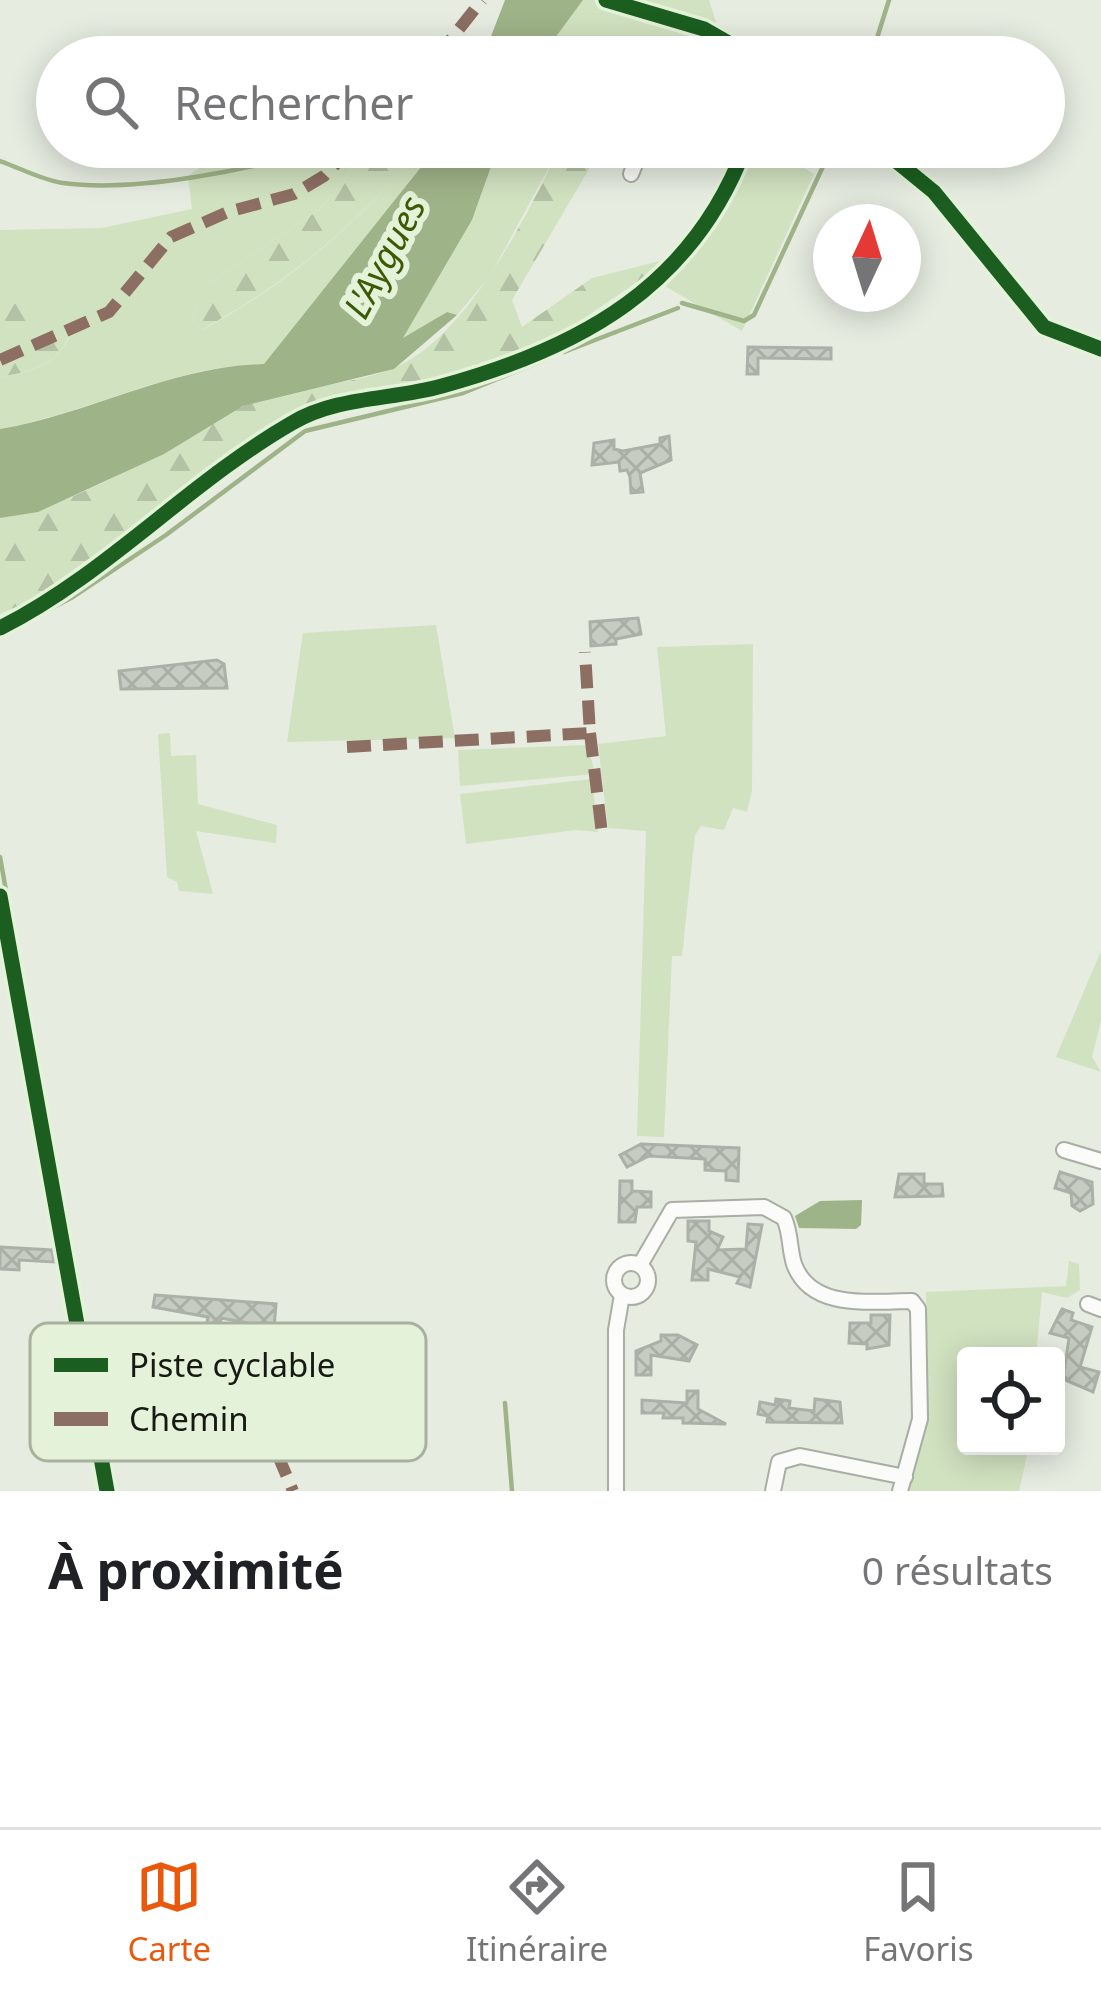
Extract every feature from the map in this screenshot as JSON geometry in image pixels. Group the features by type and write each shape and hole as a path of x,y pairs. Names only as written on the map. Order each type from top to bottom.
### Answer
{"street":[{"path":"631,175 634,168"},
{"path":"0,628 89,576 291,423 340,404 462,380 553,344 618,310 698,242 717,214 736,168"},
{"path":"905,168 934,192 1044,327 1101,349"},
{"path":"0,896 77,1323"},
{"path":"1064,1150 1101,1161"},
{"path":"625,1299 646,1289 646,1263 671,1210 764,1208 784,1218 794,1264 812,1289 839,1299 912,1301 918,1310 920,1419 903,1484 800,1456 779,1462 772,1491"},
{"path":"625,1299 614,1286 617,1268 646,1263"},
{"path":"616,1491 616,1330 625,1299"},
{"path":"102,1461 107,1491"}],"path":[{"path":"625,1299 652,1289 646,1263"}],"green space":[{"path":"583,0 709,0 716,22 702,36 556,36"},
{"path":"350,168 319,210 205,286 192,322 203,329 293,272 348,225 403,168 420,168 264,364 197,372 0,429 0,377 51,360 70,335 0,303 0,230 102,228 192,209 188,176 199,169"},
{"path":"351,168 403,168 348,225 293,271 202,329 192,322 205,286 319,210"},
{"path":"491,168 549,168 490,276 457,315 446,312 401,341 472,220"},
{"path":"549,168 590,168 512,300 522,327 592,278 672,258 558,336 440,379 384,386 303,407 28,602 0,614 0,518 89,489 250,403 371,375 418,354 469,304"},
{"path":"741,168 804,168 814,174 742,331 663,285 715,229"},
{"path":"0,303 50,305 71,323 56,356 37,368 0,377"},
{"path":"436,625 455,738 287,742 303,633"},
{"path":"753,644 752,791 747,812 733,808 724,830 701,826 695,835 682,956 672,956 664,1137 637,1136 646,831 608,828 598,744 666,736 657,647"},
{"path":"170,733 171,756 196,755 198,804 277,825 276,843 196,831 213,894 179,891 177,882 167,877 158,734"},
{"path":"588,745 595,774 460,786 458,750"},
{"path":"592,779 598,832 576,830 466,844 460,794"},
{"path":"1101,951 1101,1021 1092,1057 1101,1072 1056,1057"},
{"path":"1069,1261 1079,1264 1080,1290 1067,1298 1042,1292 1037,1347 957,1347 957,1455 1027,1455 1019,1491 908,1491 927,1404 926,1292 1066,1286"}],"water":[{"path":"505,0 583,0 556,36 491,36"},
{"name":"L'Aygues","path":"420,168 491,168 472,220 403,338 447,312 457,315 394,369 243,406 164,454 38,512 0,518 0,429 163,381 264,364"},
{"path":"862,1200 861,1225 856,1229 799,1228 795,1216 820,1201"}],"building":[{"path":"748,347 831,348 831,359 758,358 758,374 747,374"},
{"path":"669,436 671,460 640,473 643,492 631,493 630,477 627,470 620,471 619,462 592,465 594,443 614,440 614,449 623,451 660,444 660,438"},
{"path":"638,618 641,634 616,639 616,644 591,646 590,622"},
{"path":"217,660 224,664 227,688 121,689 119,671"},
{"path":"641,1144 739,1148 738,1181 726,1180 726,1171 705,1170 705,1159 649,1156 627,1167 620,1155"},
{"path":"1060,1172 1092,1182 1093,1204 1080,1211 1072,1206 1071,1193 1055,1188"},
{"path":"899,1174 924,1174 924,1184 942,1184 943,1196 895,1197"},
{"path":"620,1181 632,1181 632,1191 651,1192 651,1207 637,1207 635,1222 619,1222"},
{"path":"688,1221 709,1221 709,1231 723,1237 717,1250 746,1249 748,1224 762,1225 750,1287 737,1283 740,1277 708,1269 708,1280 692,1280 696,1242 688,1241"},
{"path":"0,1247 52,1250 54,1262 19,1260 19,1270 0,1269"},
{"path":"155,1295 276,1304 274,1323 221,1318 221,1323 207,1323 208,1317 153,1307"},
{"path":"1062,1309 1073,1313 1071,1320 1092,1327 1080,1367 1099,1372 1093,1392 1065,1380 1069,1338 1050,1333"},
{"path":"871,1315 890,1315 889,1345 867,1349 867,1344 849,1343 850,1323 871,1323"},
{"path":"661,1335 678,1335 697,1345 689,1361 651,1355 651,1375 636,1375 636,1351 661,1341"},
{"path":"687,1391 698,1391 698,1409 726,1424 683,1423 683,1418 663,1418 664,1413 642,1413 642,1400 687,1403"},
{"path":"776,1399 790,1401 789,1408 814,1411 815,1399 840,1402 842,1423 767,1422 768,1416 758,1414 760,1402 775,1405"}],"waterway":[{"path":"878,36 889,0"},
{"path":"0,161 39,177 92,185 159,182 244,168"},
{"path":"682,303 744,321 754,315 822,168"},
{"path":"564,352 678,308"},
{"path":"0,635 73,597 166,535 305,431 463,393 544,360"},
{"path":"0,857 24,992"},
{"path":"27,1007 38,1068"},
{"path":"57,1252 70,1323"},
{"path":"505,1403 512,1491"}],"marked path":[{"path":"454,36 482,0"},
{"path":"0,360 109,312 171,237 228,212 294,194 332,168"},
{"path":"347,747 590,733 585,652"},
{"path":"590,733 602,834"},
{"path":"280,1461 293,1491"}],"cycle path":[{"path":"606,0 716,36"},
{"path":"0,628 76,582 254,447 309,414 493,371 585,330 663,274 695,238 736,168"},
{"path":"905,168 934,192 1044,327 1101,349"},
{"path":"0,896 77,1323"},
{"path":"102,1461 107,1491"}]}
